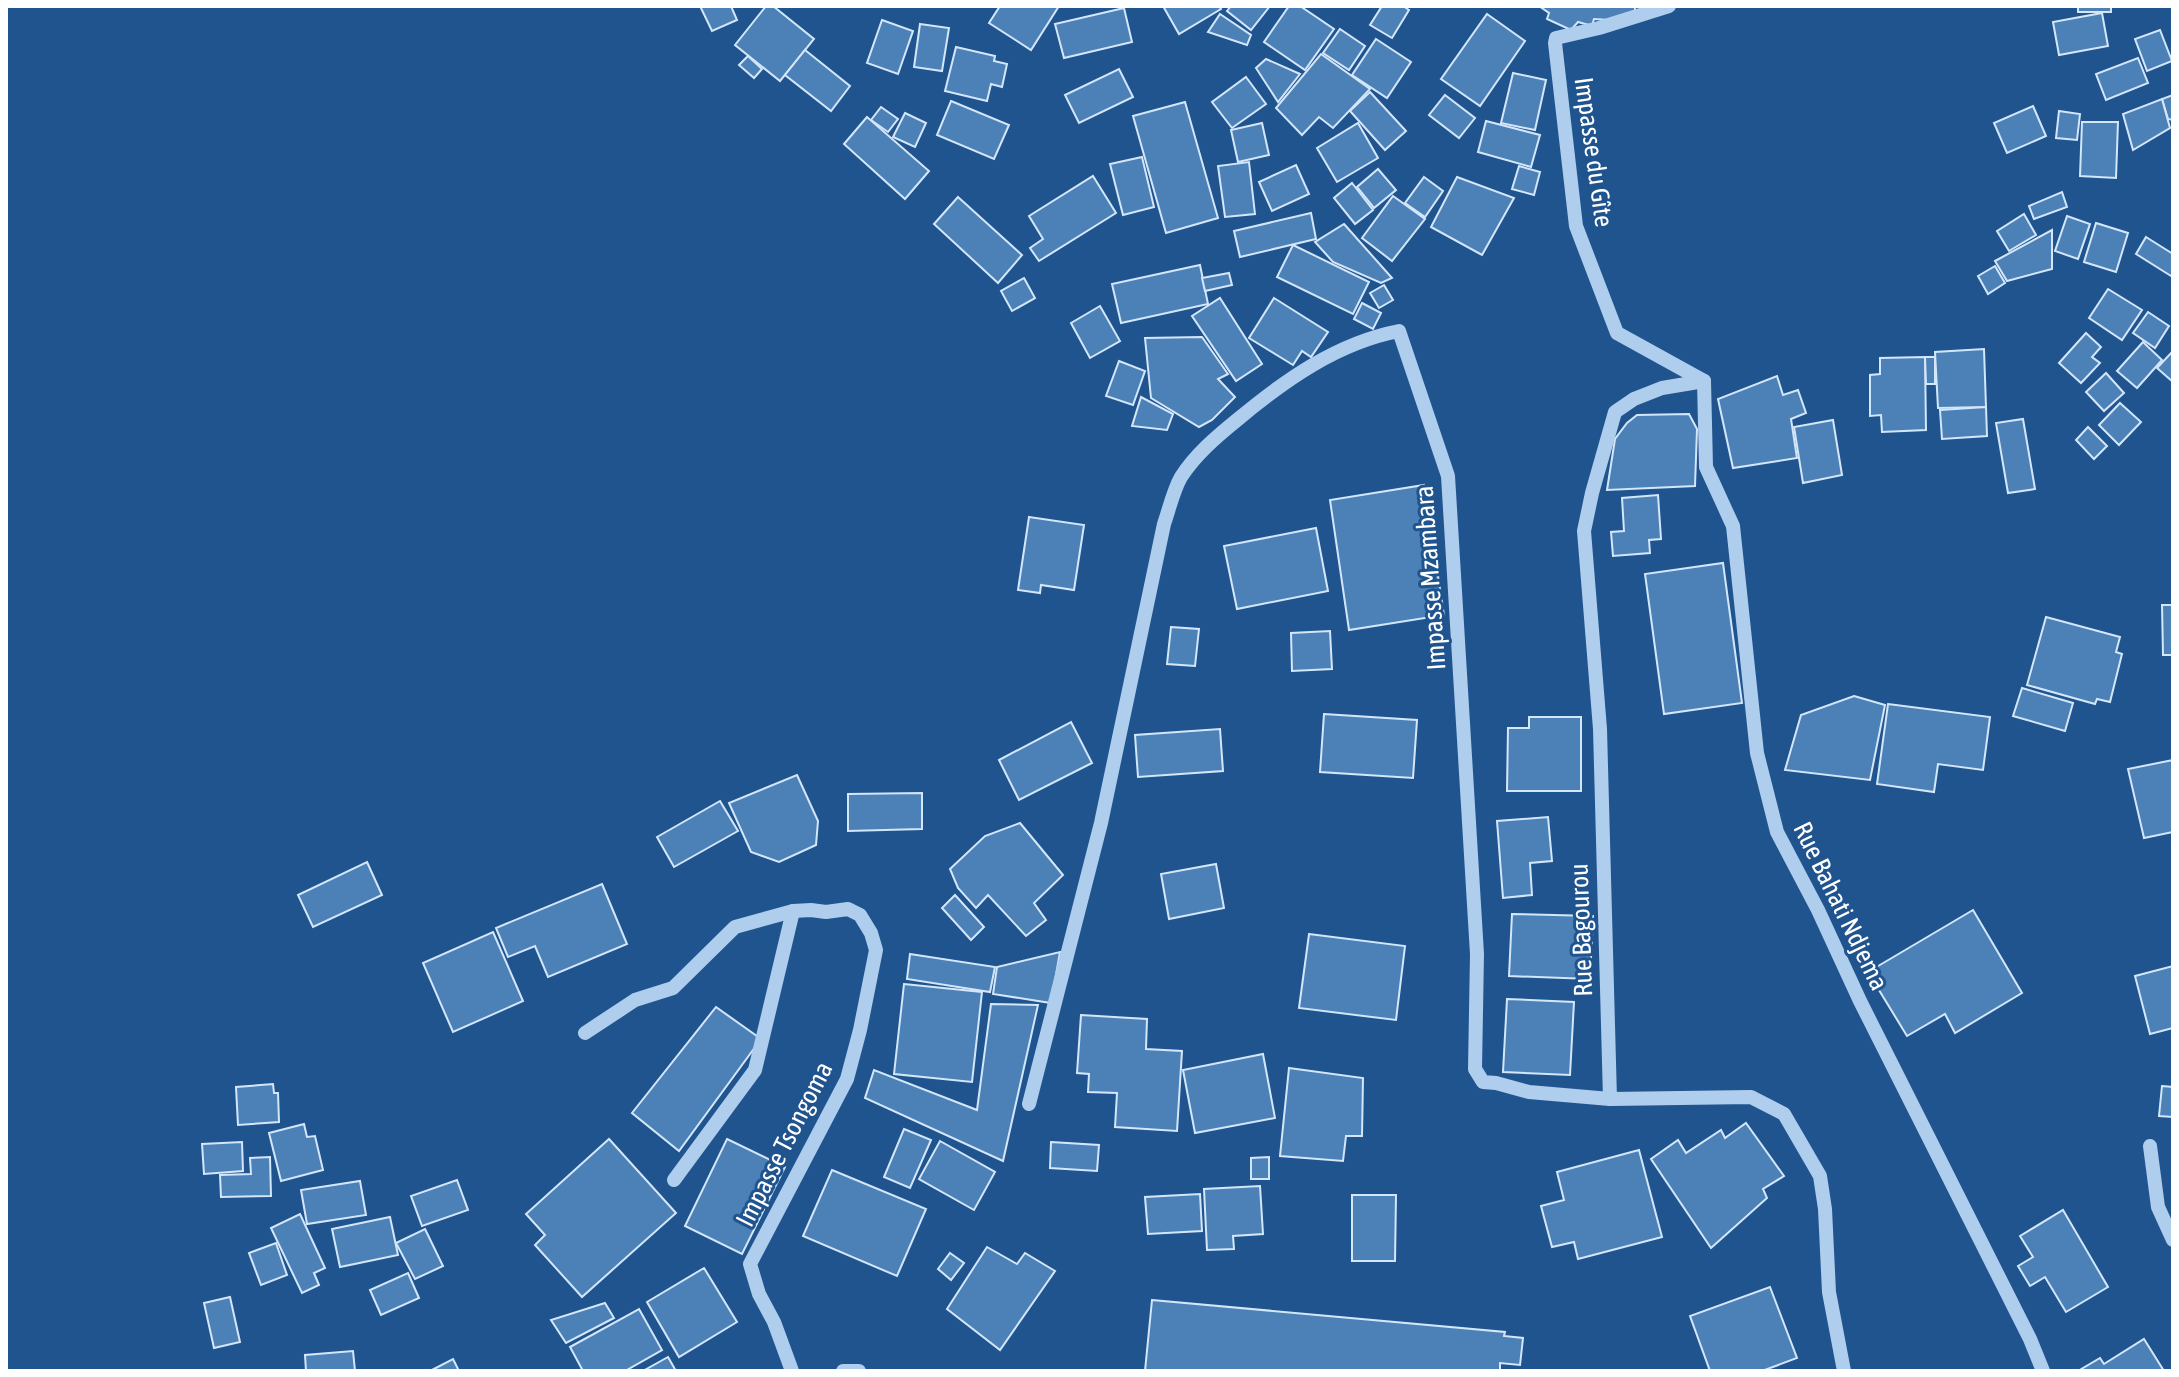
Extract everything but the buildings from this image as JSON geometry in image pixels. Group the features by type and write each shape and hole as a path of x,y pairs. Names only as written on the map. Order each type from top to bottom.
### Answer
{"street":[{"name":"Impasse du Gîte","path":"1669,6 1556,38 1555,43 1576,226 1617,333 1704,381"},
{"name":"Impasse Mzambara","path":"1029,1104 1101,823 1164,524 1180,479 1210,442 1277,386 1335,353 1375,336 1399,331 1448,476 1477,954 1475,1069 1483,1082 1529,1092 1610,1099"},
{"name":"Rue Bagourou","path":"1610,1099 1600,729 1584,531 1598,466 1615,412 1634,399 1662,388 1704,381"},
{"name":"Rue Bahati Ndjema","path":"1704,381 1706,467 1733,526 1757,753 1777,832 2030,1339 2043,1371"},
{"name":"Impasse Tsongoma","path":"585,1033 635,1000 673,988 735,927 793,911 848,909 860,915 871,933 876,950 847,1079 750,1264 759,1294 774,1322 792,1371"},
{"path":"674,1180 755,1070 793,911"},
{"path":"1610,1099 1751,1097 1784,1114 1820,1176 1825,1209 1829,1292 1844,1371"},
{"path":"2150,1146 2158,1207 2173,1240"}]}
